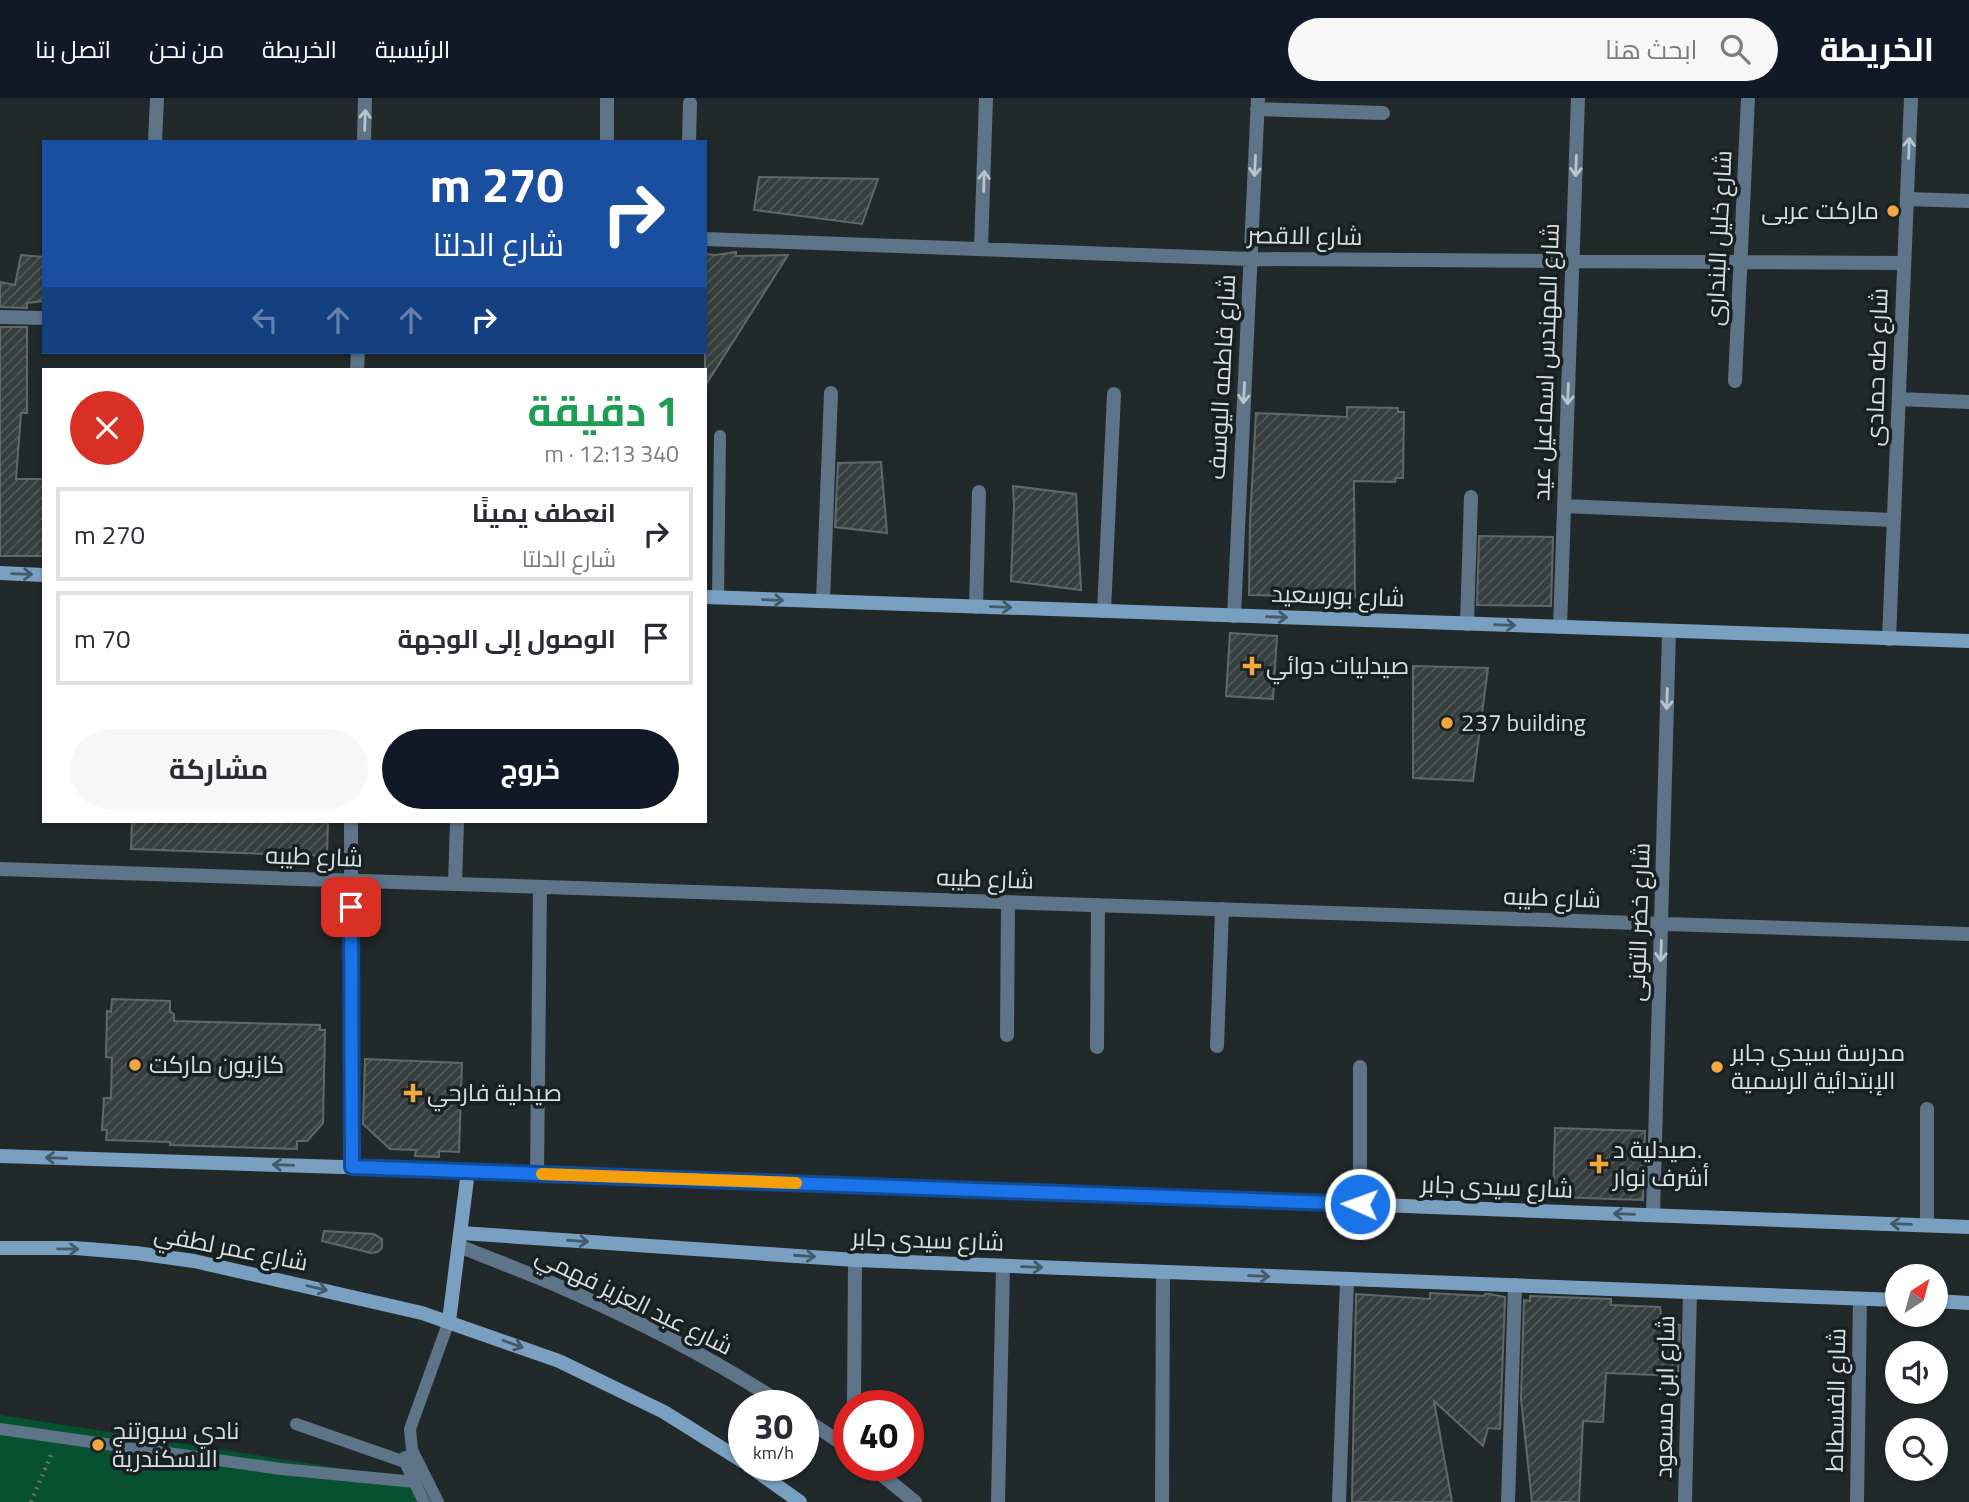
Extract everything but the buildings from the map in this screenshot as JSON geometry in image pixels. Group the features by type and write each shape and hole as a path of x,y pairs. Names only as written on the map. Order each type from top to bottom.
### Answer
{"street":[{"path":"155,140 157,98"},
{"path":"364,140 365,98"},
{"path":"607,98 607,140"},
{"path":"981,249 986,98"},
{"name":"شارع المهندس اسماعيل عيد","path":"1560,627 1578,98"},
{"name":"شارع خليل البندارى","path":"1735,381 1748,98"},
{"name":"شارع طه حمادى","path":"1889,639 1911,98"},
{"path":"690,103 690,140"},
{"path":"1258,103 1383,113"},
{"name":"شارع فاطمه اليوسف","path":"1234,615 1258,103"},
{"path":"1907,198 1969,201"},
{"name":"شارع الاقصر","path":"707,239 1250,259 1905,263"},
{"path":"0,317 42,318"},
{"path":"823,601 831,393"},
{"path":"1104,611 1114,394"},
{"path":"1899,400 1969,402"},
{"path":"976,607 979,492"},
{"path":"1467,624 1471,497"},
{"path":"1564,506 1894,520"},
{"path":"0,573 42,575"},
{"name":"شارع بورسعيد","path":"711,597 1969,641"},
{"name":"شارع خضر التونى","path":"1653,1215 1669,631"},
{"path":"0,1156 352,1167 351,823"},
{"path":"455,884 457,823"},
{"name":"شارع طيبه","path":"0,869 1969,934"},
{"path":"537,1174 540,887"},
{"path":"1007,1035 1008,903"},
{"path":"1097,1047 1098,905"},
{"path":"1217,1046 1222,909"},
{"path":"1360,1067 1360,1204"},
{"path":"1927,1109 1927,1225"},
{"name":"شارع سيدى جابر","path":"352,1167 1969,1227"},
{"path":"449,1321 468,1171"},
{"name":"شارع سيدى جابر","path":"460,1240 855,1260 1885,1299"},
{"name":"شارع عبد العزيز فهمي","path":"460,1240 663,1335 761,1390"},
{"name":"شارع عمر لطفي","path":"0,1248 75,1248 194,1261 449,1321 559,1361 664,1412 728,1452"},
{"path":"854,1390 855,1260"},
{"path":"998,1502 1003,1266"},
{"path":"1162,1502 1163,1272"},
{"path":"1339,1502 1347,1279"},
{"path":"1508,1502 1515,1286"},
{"name":"شارع ابن مسعود","path":"1685,1502 1690,1292"},
{"name":"شارع الفسطاط","path":"1857,1502 1860,1298"},
{"path":"1948,1302 1969,1303"},
{"name":"شارع عمر لطفي","path":"771,1481 800,1502"},
{"path":"889,1481 915,1502"}],"lane":[{"path":"711,597 720,436"},
{"path":"448,1502 432,1500 415,1482 405,1462 411,1429 449,1321"},
{"path":"296,1424 405,1462"},
{"path":"0,1429 281,1469 415,1482"},
{"path":"411,1429 412,1450 432,1500"}],"path":[{"path":"31,1502 58,1438"}],"green space":[{"name":"نادي سبورتنج الاسكندرية","path":"0,1415 391,1476 441,1502 0,1502"}],"slow traffic":[{"path":"542,1174 796,1183"}],"place":[{"name":"ماركت عربى","path":"1893,211"},
{"name":"صيدليات دوائي","path":"1252,666"},
{"name":"237 building","path":"1447,723"},
{"name":"كازيون ماركت","path":"135,1065"},
{"name":"مدرسة سيدي جابر الإبتدائية الرسمية","path":"1717,1067"},
{"name":"صيدلية فارحي","path":"413,1093"},
{"name":"صيدلية د. أشرف نوار","path":"1599,1164"},
{"name":"نادي سبورتنج الاسكندرية","path":"98,1445"}],"route":[{"path":"351,907 352,1167 1360,1204"}]}
